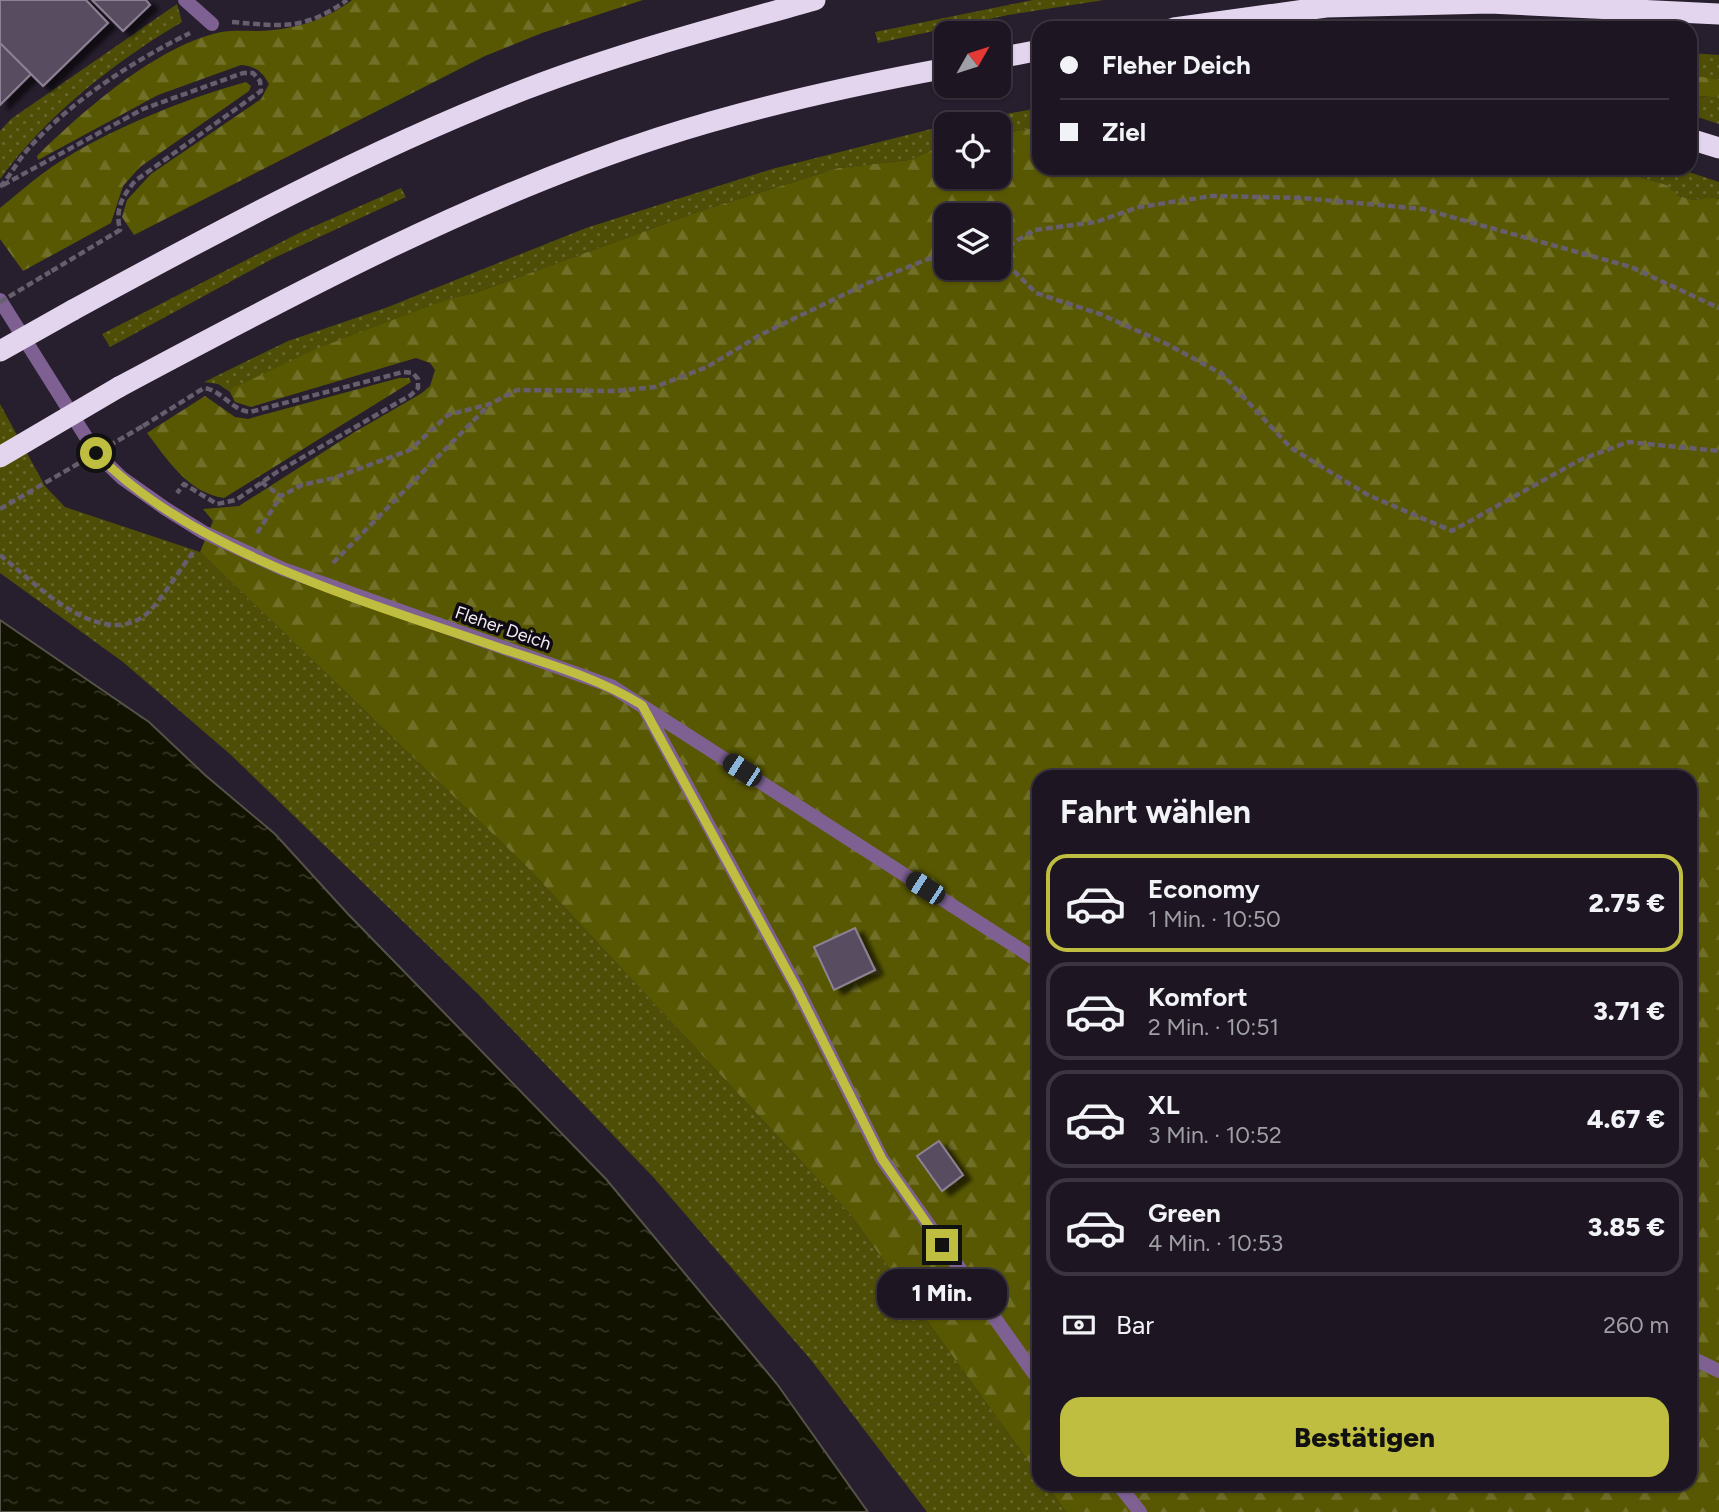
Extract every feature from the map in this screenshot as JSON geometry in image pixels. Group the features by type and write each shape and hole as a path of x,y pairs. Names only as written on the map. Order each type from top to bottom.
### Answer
{"highway":[{"path":"0,351 249,216 386,149 526,89 668,41 815,0"},
{"path":"1230,21 1326,7 1490,3 1719,14"},
{"path":"1012,55 1032,52"},
{"path":"0,457 119,387 232,327 473,209 656,139 780,101 934,71"},
{"path":"1697,141 1719,148"}],"street":[{"path":"185,0 212,24"},
{"name":"Fleher Deich","path":"0,301 96,453 122,478 166,509 244,553 315,581 611,686 1032,957"},
{"path":"642,705 797,989 882,1159 1032,1371"},
{"path":"1697,1360 1719,1371"},
{"path":"1124,1491 1140,1512"}],"path":[{"path":"1,186 28,149 83,101 171,42 212,24 233,21 279,28 310,20 347,0"},
{"path":"0,301 120,230 117,216 121,199 135,181 261,91 260,80 253,73 243,72 143,109 1,186"},
{"path":"1011,246 1035,230 1096,222 1139,207 1212,196 1302,198 1423,209 1631,267 1719,308"},
{"path":"244,553 281,496 302,485 334,478 410,450 448,415 490,404 517,390 615,391 655,387 708,367 760,335 856,288 934,258"},
{"path":"1011,267 1036,293 1100,314 1167,344 1222,374 1291,448 1368,495 1452,531 1580,460 1628,442 1719,451"},
{"path":"0,509 204,388 212,389 234,407 250,412 403,372 413,373 418,379 418,388 411,395 225,505 217,504 184,484 166,509"},
{"path":"315,581 490,404"},
{"path":"261,482 281,496"},
{"path":"0,555 77,617 124,624 145,616 195,550"}],"shaded area":[{"path":"1033,0 1104,0 980,21 934,21 934,31 878,43 875,32"},
{"path":"177,4 182,22 131,54 83,92 39,133 0,179 0,131 11,119"},
{"path":"1697,53 1719,55 1719,80 1697,78"},
{"path":"1697,96 1719,98 1719,124 1697,117"},
{"path":"1032,109 1032,128 1011,132 1011,113"},
{"path":"934,128 934,149 909,160 838,168 700,211 475,293 451,298 256,378 230,392 218,384 204,382 288,341 388,307 586,228 772,169"},
{"path":"1634,175 1697,175 1719,182 1719,199 1709,197 1694,200 1679,196 1667,185"},
{"path":"401,188 406,197 274,258 110,347 102,334 299,233"},
{"path":"0,404 45,486 65,507 200,552 527,867 850,1214 1032,1466 1032,1491 1051,1491 1066,1512 927,1512 811,1360 654,1178 478,994 231,755 123,662 0,573"}],"green space":[{"path":"352,0 643,0 542,33 485,56 134,235 122,217 127,200 151,174 261,99 269,84 258,70 241,65 158,95 38,160 37,156 98,101 122,82 171,51 221,32 271,30 308,23 331,14"},
{"path":"1697,76 1719,80 1719,98 1697,96"},
{"path":"246,82 251,86 249,91 140,167 123,186 111,223 23,271 0,239 0,208 36,178 113,132 167,108"},
{"path":"1032,128 1032,175 1633,175 1667,185 1679,196 1694,200 1709,197 1719,199 1719,1512 1066,1512 1051,1491 1697,1491 1697,770 1032,770 1032,1466 850,1214 527,867 200,552 213,521 203,509 239,506 353,433 422,393 430,386 435,370 430,363 416,358 251,407 235,402 230,392 233,388 316,349 451,298 475,293 700,211 838,168 909,160 934,149 934,189 1011,189 1011,132"},
{"path":"399,378 409,378 411,382 224,498 211,495 189,482 147,433 205,396 235,417 248,419"}],"water":[{"path":"0,620 149,722 205,775 275,834 348,914 606,1179 777,1384 868,1512 0,1512"}],"building":[{"path":"0,0 86,0 108,23 43,86 0,43"},
{"path":"92,0 146,0 150,5 123,31"},
{"path":"0,43 31,74 0,105"},
{"path":"855,928 875,970 834,990 814,947"},
{"path":"939,1141 963,1175 942,1191 917,1156"}],"route":[{"path":"96,453 122,478 166,509 244,553 426,622 611,686 642,705 797,989 882,1159 942,1245"}]}
